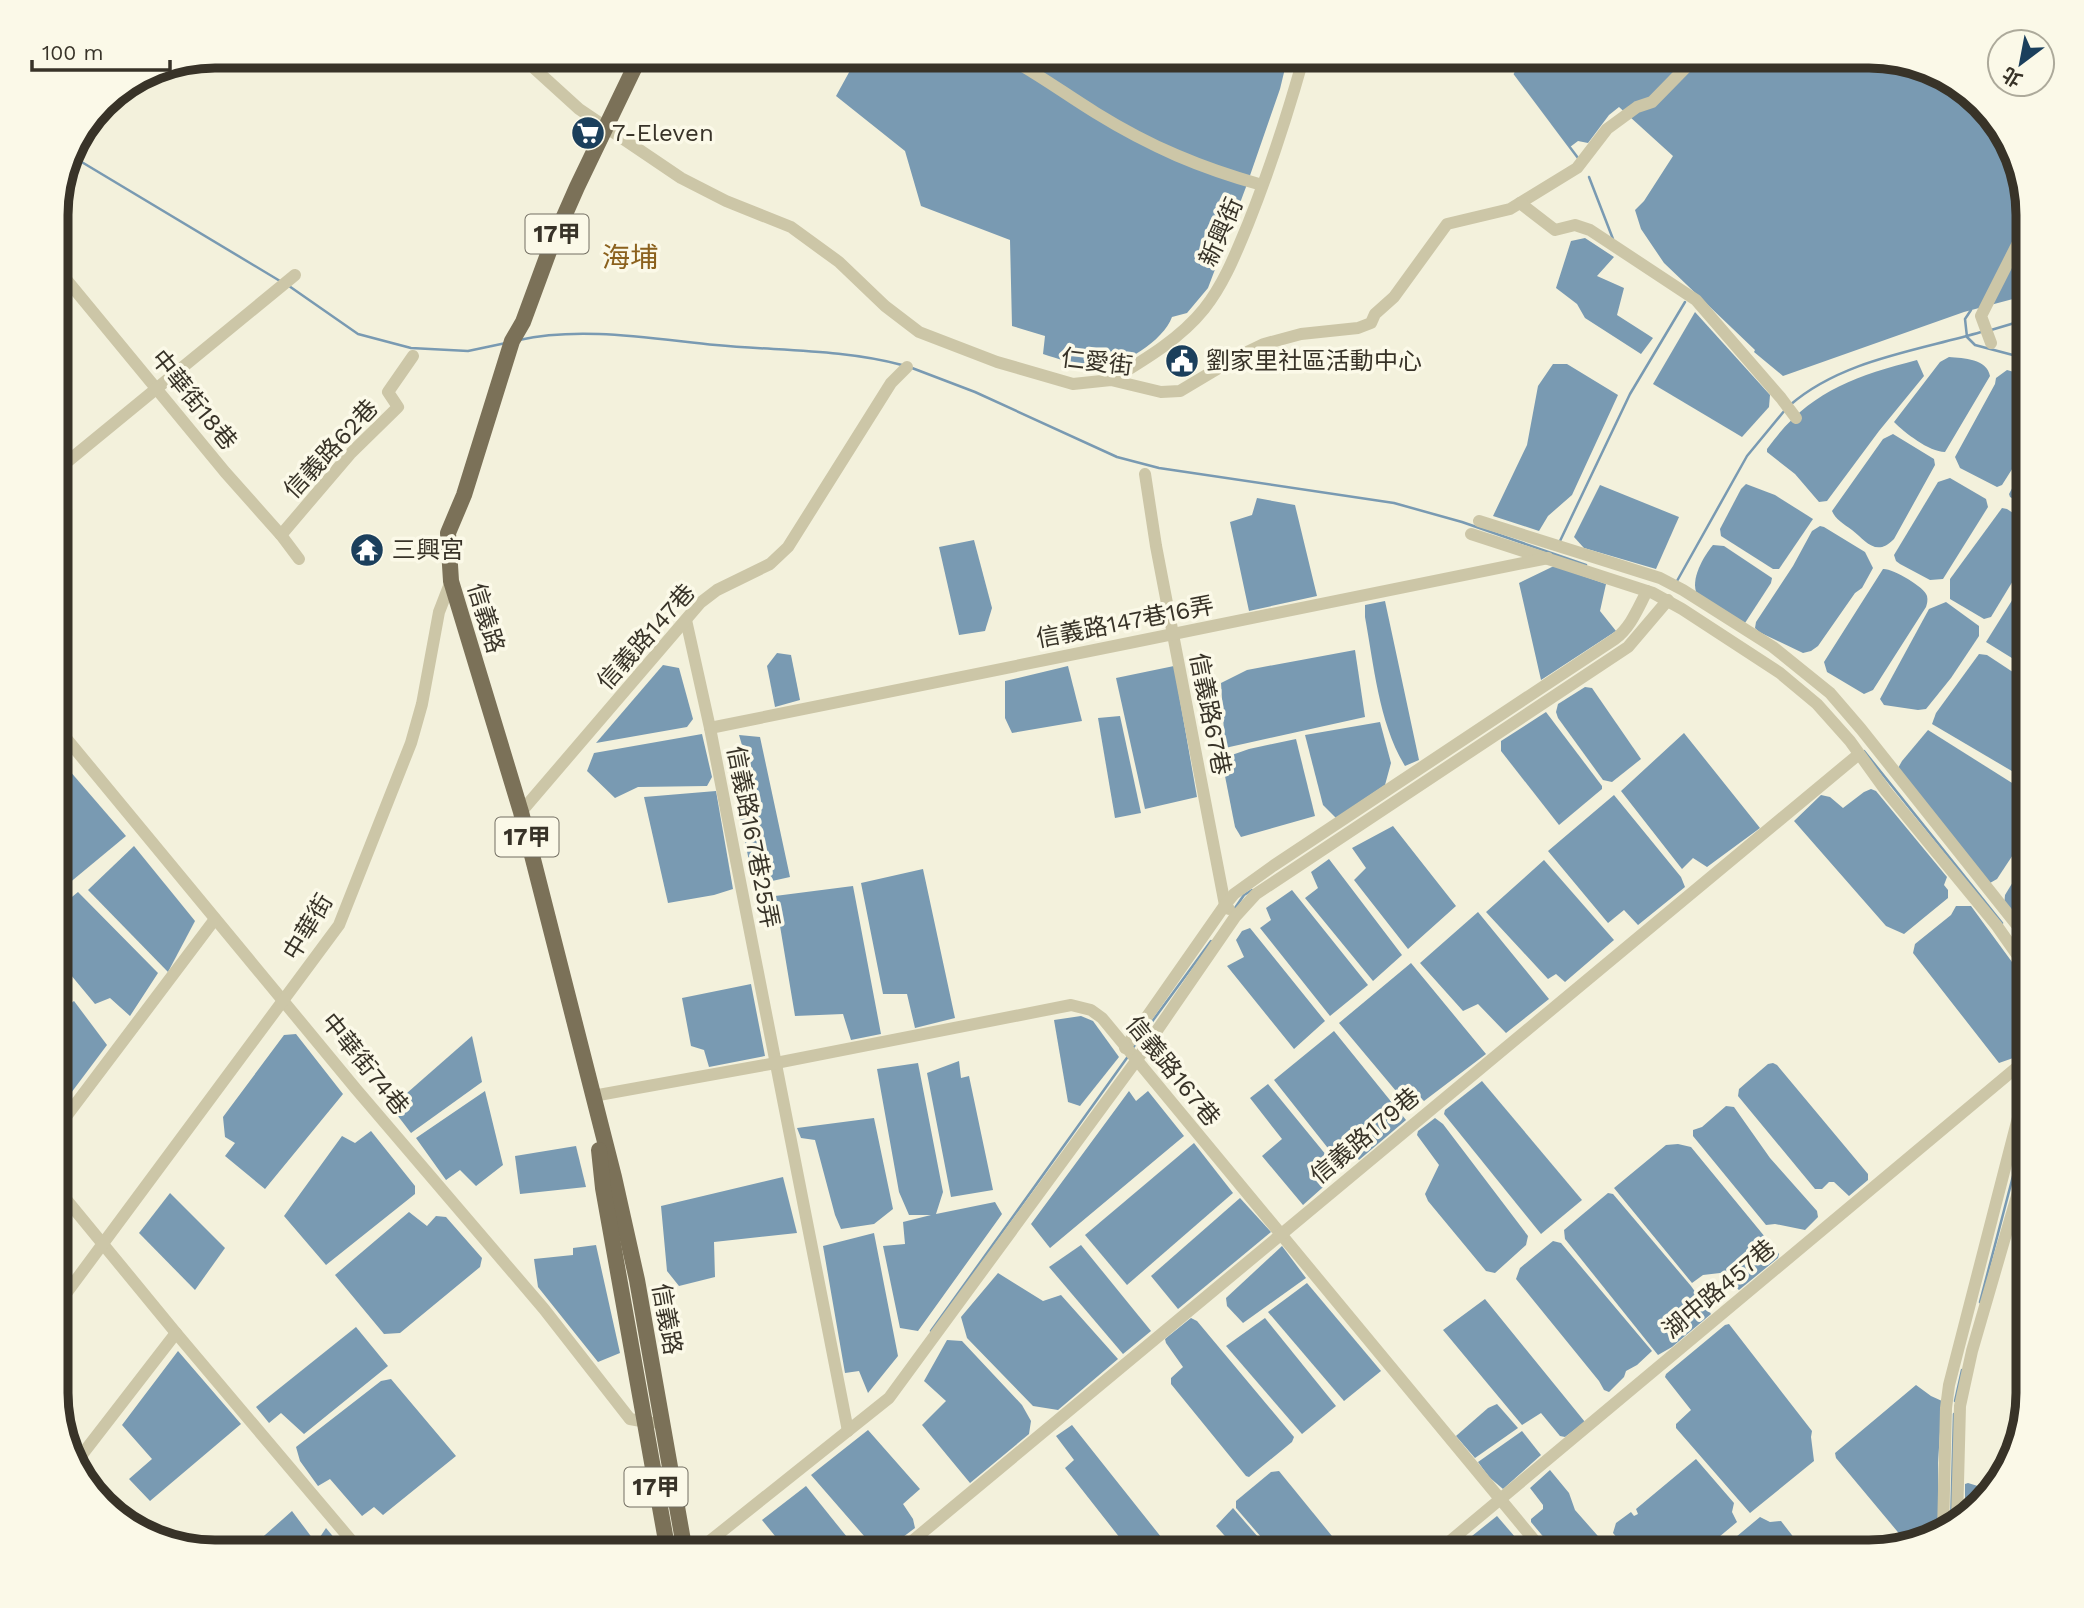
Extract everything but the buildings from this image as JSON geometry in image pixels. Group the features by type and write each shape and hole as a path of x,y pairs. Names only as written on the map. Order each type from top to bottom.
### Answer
{"main road":[{"name":"17甲","path":"606,128 634,68"},
{"name":"信義路","path":"606,128 577,187 551,246 523,322 510,345 464,495 448,533 450,581 521,812 593,1096 637,1280 683,1540"},
{"name":"信義路","path":"593,1096 603,1188 666,1540"}],"street":[{"name":"仁愛街","path":"535,68 579,109 693,185 790,227 839,262 885,306 919,332 997,362 1073,384 1111,380 1161,392 1180,391 1237,356 1264,344 1301,334 1358,328 1371,323 1375,314 1394,297 1447,223 1510,209 1577,168 1607,129 1637,107 1652,102 1685,68"},
{"path":"1028,68 1096,113 1158,147 1194,164 1262,186"},
{"name":"新興街","path":"1111,380 1148,358 1202,312 1234,259 1286,119 1301,68"},
{"path":"1520,203 1555,230 1575,225 1590,230 1696,300 1792,413"},
{"path":"1991,343 1981,316 2016,247"},
{"path":"69,460 290,280"},
{"name":"中華街18巷","path":"69,283 299,559"},
{"name":"信義路62巷","path":"281,535 350,454 398,407 388,392 413,356"},
{"name":"信義路147巷","path":"521,812 700,603 717,590 770,564 788,547 891,383 907,367"},
{"name":"信義路67巷","path":"1145,474 1156,546 1225,905 1235,917"},
{"path":"1479,521 1660,578 1773,647 1830,694 2016,924"},
{"path":"1471,534 1658,595 1780,673 1817,704 1859,754 1997,926 2016,955"},
{"name":"信義路147巷16弄","path":"710,728 1548,558"},
{"name":"中華街","path":"69,1290 339,925 411,743 422,704 439,612 450,581"},
{"path":"1130,1055 1234,894 1615,639 1658,595"},
{"path":"711,1540 889,1398 1130,1055 1235,917 1256,894 1628,647 1658,595"},
{"name":"信義路167巷25弄","path":"686,620 710,728 848,1431"},
{"name":"中華街74巷","path":"69,742 365,1099 544,1309 630,1419 645,1422"},
{"name":"信義路179巷","path":"912,1540 1859,754"},
{"path":"69,1113 215,919"},
{"name":"信義路167巷","path":"593,1096 1071,1005 1091,1010 1102,1018 1534,1540"},
{"name":"湖中路457巷","path":"1452,1540 2016,1068"},
{"path":"1943,1519 1949,1385 2016,1125"},
{"path":"1957,1509 1961,1406 1972,1351 2016,1199"},
{"path":"69,1203 351,1540"},
{"path":"82,1455 176,1333"},
{"path":"645,1422 663,1424"}],"water":[{"path":"851,68 1285,68 1246,187 1208,288 1187,313 1172,317 1150,345 1126,359 1102,367 1091,367 1043,354 1045,336 1012,326 1010,240 921,206 905,151 836,96"},
{"path":"1511,68 1869,68 1897,71 1925,79 1973,111 2001,150 2013,187 2016,215 2016,298 1964,312 1783,376 1754,352 1755,350 1664,263 1641,229 1635,210 1644,201 1673,156 1619,107 1609,115 1588,143 1578,141 1570,147"},
{"path":"1585,238 1614,257 1597,276 1624,288 1617,315 1653,338 1641,354 1585,318 1577,304 1556,288 1571,241"},
{"path":"1695,312 1770,395 1769,407 1742,437 1653,384"},
{"path":"1949,357 1980,363 1990,376 1945,452 1924,445 1894,422 1940,362"},
{"path":"1917,360 1924,376 1827,501 1819,502 1795,474 1767,452 1783,430 1815,400 1872,373"},
{"path":"1553,364 1567,364 1618,395 1572,495 1548,516 1539,531 1493,516 1527,445 1538,386"},
{"path":"2007,370 2016,373 2016,463 2002,485 1997,487 1960,468 1955,457 1996,378"},
{"path":"1893,434 1934,459 1935,465 1894,539 1882,547 1876,547 1840,521 1832,511 1883,439"},
{"path":"1950,478 1986,499 1988,507 1943,579 1930,580 1900,564 1894,555 1938,482"},
{"path":"2016,481 2016,500 2009,494"},
{"path":"1746,484 1775,495 1813,519 1779,569 1773,569 1721,536 1720,529"},
{"path":"1600,485 1679,517 1656,569 1584,548 1574,537"},
{"path":"1257,498 1295,505 1317,596 1249,611 1230,522 1252,515"},
{"path":"2002,508 2016,515 2016,576 1991,617 1984,619 1950,599 1950,579"},
{"path":"1820,526 1865,552 1873,568 1862,588 1855,593 1818,646 1803,653 1755,628 1756,622 1793,566 1812,531"},
{"path":"974,540 992,608 985,631 959,635 939,547"},
{"path":"1713,545 1724,546 1772,578 1745,623 1697,594 1696,576"},
{"path":"1554,566 1606,584 1600,611 1616,631 1541,680 1519,583"},
{"path":"1883,569 1915,583 1925,592 1927,602 1873,690 1864,694 1827,672 1824,662"},
{"path":"2016,594 2016,661 1986,642"},
{"path":"1385,601 1419,760 1405,766 1383,713 1365,617 1365,605"},
{"path":"1946,602 1979,626 1979,636 1926,709 1884,705 1880,699 1929,609"},
{"path":"1355,650 1365,717 1225,748 1221,683 1247,670"},
{"path":"777,653 791,655 800,700 775,707 767,666"},
{"path":"1979,654 1987,655 2016,674 2016,773 1932,724 1936,713"},
{"path":"663,665 679,668 693,719 687,727 596,743"},
{"path":"1068,666 1082,721 1012,733 1005,718 1005,681"},
{"path":"1174,666 1197,797 1145,809 1116,678"},
{"path":"1585,687 1592,688 1641,759 1612,782 1603,780 1556,712 1558,704"},
{"path":"1546,712 1602,786 1602,789 1559,825 1501,751 1501,741"},
{"path":"1120,716 1141,813 1115,818 1098,718"},
{"path":"1380,722 1391,763 1385,785 1336,818 1323,805 1305,735"},
{"path":"1928,730 2016,785 2016,850 1997,879 1990,883 1897,770"},
{"path":"1684,733 1760,828 1707,867 1693,858 1682,869 1621,791"},
{"path":"702,734 712,777 707,786 638,787 615,798 587,771 594,753"},
{"path":"739,735 760,737 790,877 754,885 727,755 744,752"},
{"path":"1296,739 1315,816 1241,837 1235,827 1223,766 1229,756"},
{"path":"69,770 126,836 69,883"},
{"path":"1871,789 1876,791 1947,877 1944,885 1948,890 1948,898 1904,934 1886,926 1794,821 1821,795 1830,797 1843,808"},
{"path":"716,791 733,889 668,903 644,797"},
{"path":"1614,795 1681,877 1685,887 1638,925 1624,910 1608,923 1548,851"},
{"path":"1393,826 1456,906 1408,949 1354,880 1366,868 1352,848"},
{"path":"134,846 195,921 168,972 88,890"},
{"path":"1329,859 1402,955 1373,981 1305,898 1318,888 1311,872"},
{"path":"1544,860 1614,940 1565,982 1556,974 1548,979 1486,912"},
{"path":"923,869 955,1018 915,1028 907,994 883,994 861,883"},
{"path":"2016,877 2016,923 2004,907 2005,895"},
{"path":"853,886 881,1034 851,1040 843,1014 795,1016 775,896"},
{"path":"1292,890 1368,985 1330,1016 1260,928 1271,920 1266,908"},
{"path":"78,892 158,973 130,1016 110,998 95,1004 69,973 69,899"},
{"path":"1956,906 1971,906 2016,969 2016,1057 1999,1063 1913,953 1915,944 1951,915"},
{"path":"1478,912 1549,999 1506,1033 1478,1004 1463,1011 1420,963"},
{"path":"1250,928 1325,1021 1294,1049 1227,966 1244,957 1236,940 1242,931"},
{"path":"1411,963 1486,1054 1424,1101 1414,1091 1401,1097 1339,1023"},
{"path":"751,984 765,1056 709,1067 704,1050 691,1046 682,998"},
{"path":"74,1001 107,1045 69,1096 69,1005"},
{"path":"1081,1016 1093,1021 1119,1057 1080,1106 1068,1102 1054,1020"},
{"path":"1334,1031 1406,1120 1359,1160 1349,1148 1331,1152 1274,1080"},
{"path":"296,1034 343,1094 265,1189 225,1156 235,1143 225,1137 223,1117 284,1035"},
{"path":"472,1036 482,1082 411,1133 391,1107"},
{"path":"959,1061 961,1078 969,1076 993,1190 951,1197 927,1073"},
{"path":"918,1063 943,1192 936,1214 995,1202 1002,1214 918,1331 900,1328 883,1246 905,1244 903,1222 931,1215 909,1215 899,1192 877,1069"},
{"path":"1773,1063 1868,1174 1868,1180 1849,1196 1834,1182 1829,1182 1822,1189 1815,1189 1738,1096 1739,1089 1768,1064"},
{"path":"1482,1081 1582,1200 1541,1234 1444,1114 1445,1110"},
{"path":"1268,1084 1340,1172 1303,1205 1262,1156 1282,1139 1250,1098"},
{"path":"485,1091 503,1165 476,1186 460,1170 446,1180 416,1138"},
{"path":"1129,1091 1136,1101 1148,1091 1184,1136 1050,1248 1031,1224"},
{"path":"1726,1106 1734,1107 1770,1158 1817,1211 1818,1217 1805,1230 1775,1224 1766,1225 1693,1136 1693,1130 1702,1127"},
{"path":"874,1118 893,1209 874,1224 841,1229 815,1140 801,1138 797,1128"},
{"path":"1435,1118 1443,1124 1528,1236 1526,1245 1495,1273 1486,1271 1425,1194 1439,1165 1417,1135 1418,1131"},
{"path":"371,1131 415,1186 415,1194 326,1265 284,1216 342,1136 355,1143"},
{"path":"1194,1143 1233,1193 1127,1285 1085,1235"},
{"path":"1666,1145 1691,1147 1779,1254 1778,1258 1739,1290 1720,1273 1703,1275 1692,1283 1614,1188"},
{"path":"576,1146 586,1187 520,1194 515,1156"},
{"path":"783,1177 797,1233 714,1242 715,1277 679,1286 667,1271 661,1206"},
{"path":"170,1193 225,1248 195,1290 139,1233"},
{"path":"1608,1193 1613,1194 1691,1286 1711,1314 1672,1347 1658,1355 1565,1239 1564,1230"},
{"path":"1240,1198 1271,1232 1178,1309 1151,1276"},
{"path":"409,1212 427,1226 436,1216 446,1217 482,1258 480,1267 400,1333 384,1334 335,1275"},
{"path":"874,1233 898,1356 868,1393 859,1371 845,1373 823,1246"},
{"path":"1553,1241 1561,1243 1652,1351 1626,1371 1624,1377 1609,1392 1604,1390 1516,1279 1520,1268"},
{"path":"596,1245 620,1353 598,1362 538,1287 534,1259 573,1255 573,1248"},
{"path":"1081,1245 1151,1331 1123,1354 1049,1267"},
{"path":"1282,1246 1306,1278 1243,1323 1227,1306 1226,1298"},
{"path":"998,1273 1043,1301 1061,1295 1118,1359 1058,1410 1033,1406 967,1338 961,1317"},
{"path":"1307,1283 1381,1371 1344,1401 1268,1312"},
{"path":"1485,1299 1585,1422 1565,1437 1560,1436 1541,1413 1522,1425 1443,1330"},
{"path":"1191,1318 1197,1321 1294,1437 1292,1442 1249,1477 1171,1384 1171,1378 1183,1367 1165,1339"},
{"path":"1265,1318 1336,1406 1302,1434 1226,1346"},
{"path":"1729,1324 1812,1431 1814,1461 1750,1513 1676,1428 1676,1424 1691,1410 1665,1377"},
{"path":"356,1327 388,1366 304,1434 281,1413 269,1423 256,1407"},
{"path":"947,1340 962,1341 1022,1405 1031,1421 1029,1434 970,1483 922,1425 946,1401 924,1381"},
{"path":"178,1351 241,1424 150,1501 129,1479 152,1459 122,1425"},
{"path":"391,1379 456,1456 383,1515 374,1507 362,1516 330,1479 318,1486 300,1461 296,1447 381,1381"},
{"path":"1916,1385 1942,1401 1938,1463 1939,1522 1901,1536 1836,1458 1835,1453"},
{"path":"1497,1404 1518,1428 1475,1458 1456,1436 1488,1408"},
{"path":"1072,1425 1163,1540 1122,1540 1065,1468 1074,1460 1056,1436"},
{"path":"868,1430 920,1489 903,1504 913,1519 915,1528 899,1540 868,1540 811,1475"},
{"path":"1522,1431 1541,1455 1503,1489 1489,1477 1478,1462"},
{"path":"1696,1459 1734,1503 1732,1512 1737,1522 1715,1540 1619,1540 1613,1533 1616,1523 1631,1512 1634,1516 1638,1514 1636,1509"},
{"path":"1550,1470 1569,1493 1575,1510 1601,1540 1546,1540 1531,1522 1543,1509 1543,1505 1530,1488"},
{"path":"1279,1471 1335,1540 1264,1540 1236,1508 1236,1501 1271,1472"},
{"path":"1965,1484 1981,1487 1965,1503"},
{"path":"806,1486 849,1540 778,1540 762,1520"},
{"path":"1233,1508 1261,1540 1228,1540 1216,1526"},
{"path":"292,1511 314,1540 259,1540"},
{"path":"1497,1516 1518,1540 1467,1540"},
{"path":"1760,1517 1770,1522 1781,1521 1796,1540 1732,1540"},
{"path":"326,1528 336,1540 318,1540"}],"waterway":[{"path":"1515,74 1578,158"},
{"path":"79,160 280,281"},
{"path":"1589,177 1613,239"},
{"path":"289,286 358,334 411,348 468,351 506,343"},
{"path":"1560,541 1630,394 1685,302"},
{"path":"1971,310 1965,319 1967,337 1975,345 2016,356"},
{"path":"1991,330 2016,323"},
{"path":"1790,405 1810,390 1856,367 1981,332"},
{"path":"519,340 567,334 618,335 833,353 902,365"},
{"path":"912,368 975,392 1117,457 1159,468 1394,503 1462,522 1586,565"},
{"path":"1677,581 1747,456 1785,410"},
{"path":"1864,751 2002,923"},
{"path":"1235,908 1244,895 1252,890"},
{"path":"1132,1049 1211,941"},
{"path":"931,1331 1129,1055"},
{"path":"1980,1302 2016,1165"},
{"path":"1955,1401 1962,1370"},
{"path":"1951,1514 1954,1414"}],"place":[{"name":"7-Eleven","path":"588,133"},
{"name":"劉家里社區活動中心","path":"1182,361"},
{"name":"三興宮","path":"367,550"}],"district":[{"name":"海埔","path":"630,257"}]}
